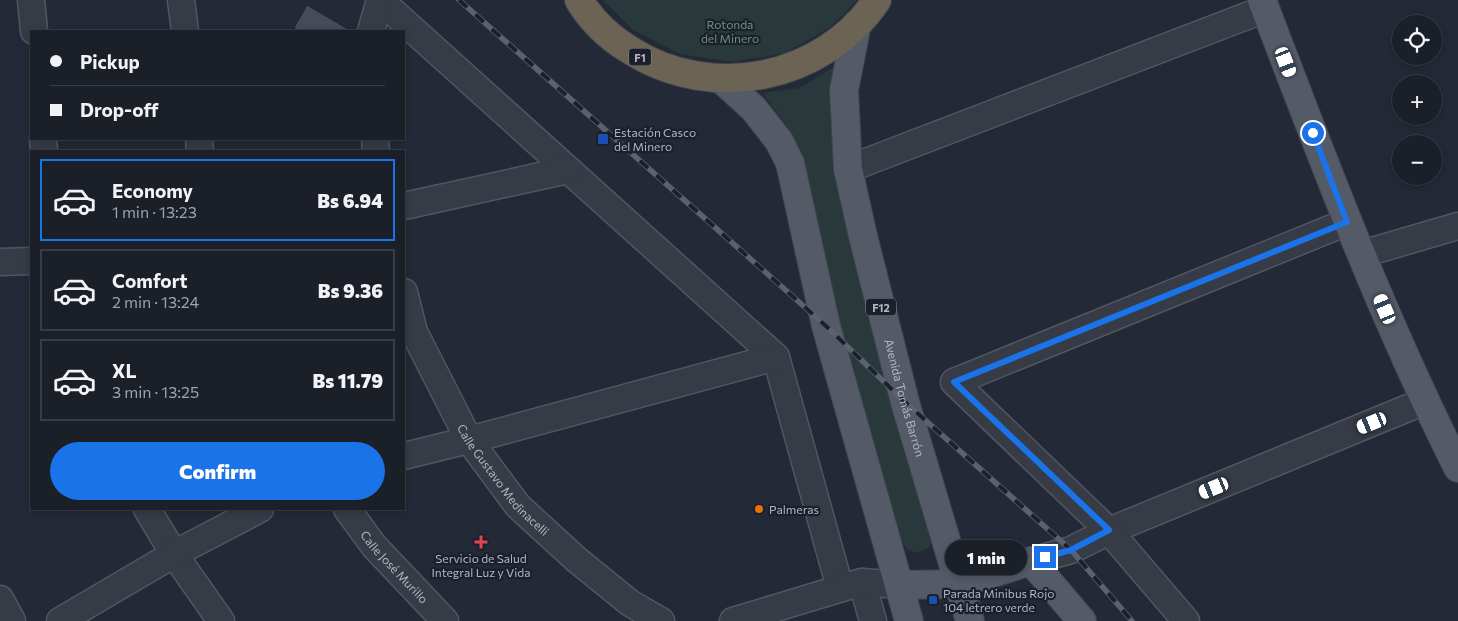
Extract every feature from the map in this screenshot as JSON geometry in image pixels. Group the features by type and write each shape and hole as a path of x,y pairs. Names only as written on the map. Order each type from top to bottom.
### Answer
{"highway":[{"name":"F1","path":"579,0 600,26 620,44 643,58 668,69 694,76 722,79 772,74 796,66 818,55 839,41 858,24 877,0"}],"main road":[{"path":"1264,4 1347,222 1425,401 1458,468"},
{"name":"Avenida Tomás Barrón","path":"858,24 844,90 848,169 863,236 906,402 970,621"},
{"path":"722,79 754,108 779,141 790,163 826,326 909,621"},
{"path":"899,585 959,584 1031,561 1082,621"}],"street":[{"path":"31,0 34,30"},
{"path":"181,0 185,30"},
{"path":"371,30 380,0 776,357 851,585 873,621"},
{"path":"848,169 1264,4"},
{"path":"405,206 568,170"},
{"path":"1186,621 1109,530 954,382 1347,222"},
{"path":"1362,254 1458,226"},
{"path":"0,262 30,261"},
{"name":"Calle Gustavo Medinacelli","path":"405,296 414,332 469,440 518,506 576,560 630,603 661,621"},
{"path":"405,456 776,357"},
{"path":"1031,561 1071,550 1109,530 1425,401"},
{"path":"148,510 174,554 221,621"},
{"path":"60,621 174,554 258,510"},
{"name":"Calle José Murillo","path":"348,510 374,546 445,621"},
{"path":"733,621 851,585 899,585"},
{"path":"0,599 12,621"}],"green space":[{"name":"Rotonda del Minero","path":"603,0 857,0 831,27 785,53 732,62 680,54 633,30"},
{"path":"834,67 830,122 860,280 933,542 928,548 916,553 907,549 900,539 830,286 804,159 786,125 763,93 799,88"}],"building":[{"path":"307,5 348,29 297,30 294,28"}],"railway":[{"path":"459,0 826,326 905,402 1071,550 1132,621"}],"place":[{"name":"Estación Casco del Minero","path":"603,139"},
{"name":"Palmeras","path":"759,509"},
{"name":"Servicio de Salud Integral Luz y Vida","path":"481,542"},
{"name":"Parada Minibus Rojo 104 letrero verde","path":"933,600"}],"route":[{"path":"1045,557 1071,550 1109,530 954,382 1347,222 1313,133"}]}
